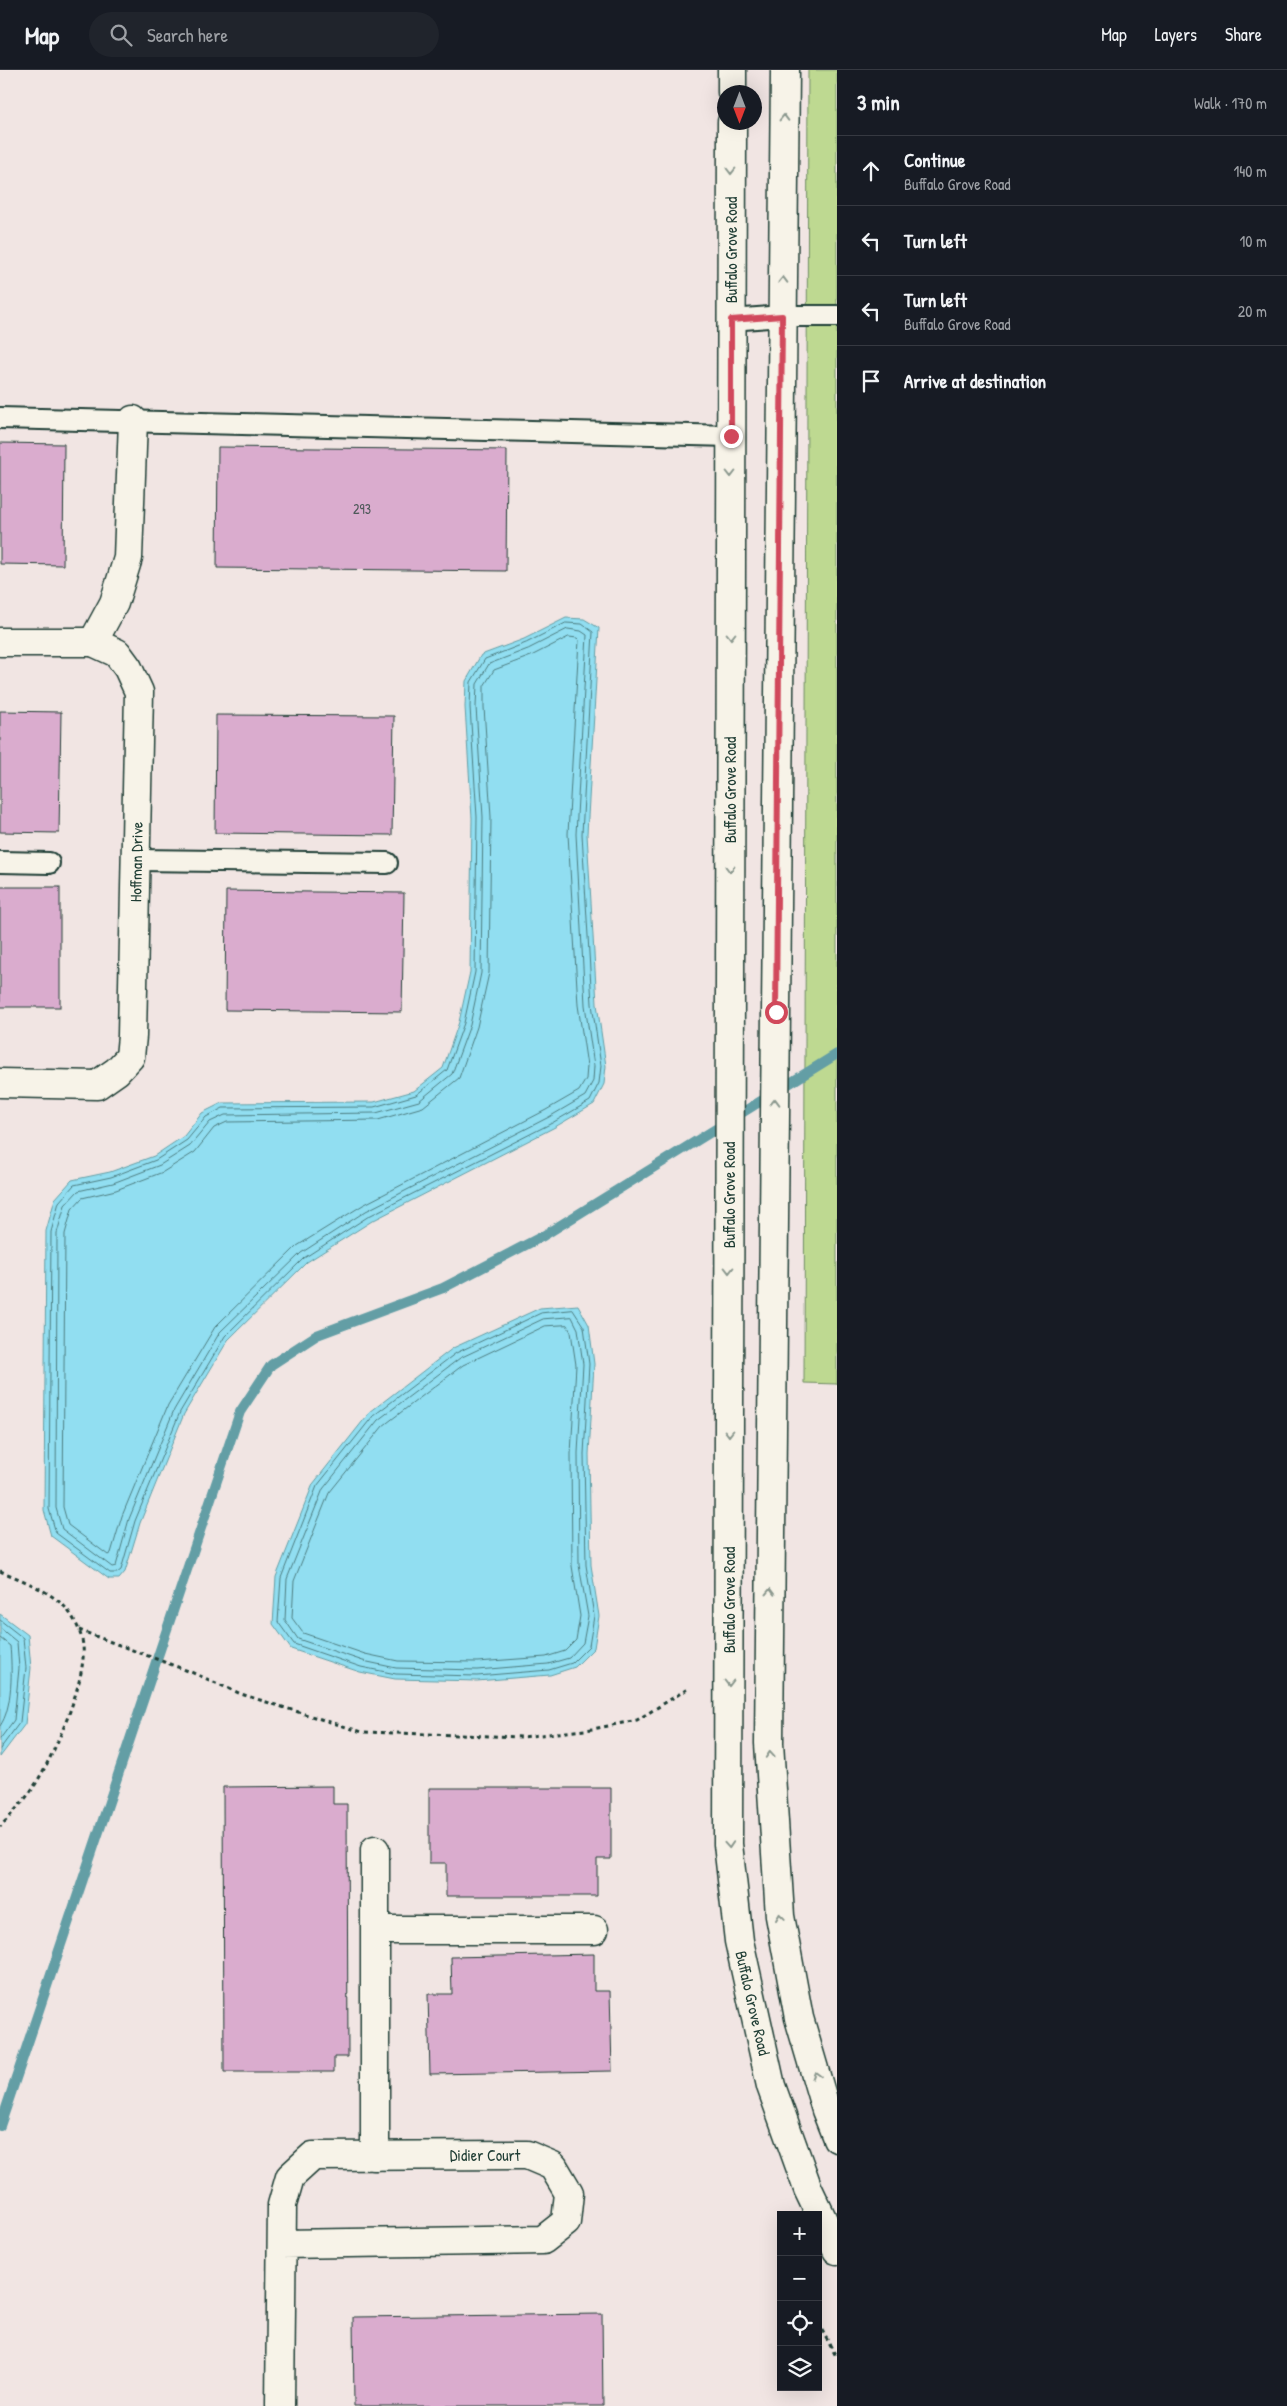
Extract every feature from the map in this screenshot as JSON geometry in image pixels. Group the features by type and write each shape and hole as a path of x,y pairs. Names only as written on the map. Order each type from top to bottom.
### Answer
{"main road":[{"path":"732,70 732,85"},
{"path":"784,70 769,1743 779,1906 800,2018 826,2110 837,2138"},
{"name":"Buffalo Grove Road","path":"732,130 728,1844 739,1941 771,2086 808,2190 837,2250"},
{"path":"93,642 114,603 128,558 134,420"},
{"name":"Hoffman Drive","path":"0,642 93,642 117,653 128,668 139,692 132,1036 130,1056 117,1071 97,1085 0,1083"},
{"path":"375,1850 375,2156"},
{"path":"376,1930 594,1930"},
{"name":"Didier Court","path":"280,2406 282,2205 290,2177 313,2156 527,2155 554,2166 569,2193 566,2222 543,2240 282,2244"}],"lane":[{"path":"731,320 782,316 837,316"},
{"path":"0,418 731,436"},
{"path":"136,860 386,863"},
{"path":"0,862 49,863"}],"path":[{"path":"0,1571 31,1583 64,1606 80,1630 84,1647 78,1687 59,1741 29,1794 0,1827"},
{"path":"80,1630 178,1667 240,1694 362,1732 522,1737 593,1729 637,1720 689,1688"},
{"path":"822,2330 837,2358"}],"green space":[{"path":"808,70 837,70 837,1384 804,1383"}],"water":[{"path":"566,618 584,619 599,628 587,834 597,1004 606,1066 604,1084 594,1104 555,1127 372,1221 307,1262 228,1340 184,1414 140,1523 125,1572 119,1579 109,1579 51,1536 44,1510 46,1231 55,1199 72,1180 110,1172 154,1156 184,1136 202,1113 222,1103 374,1102 414,1091 443,1068 459,1022 470,972 472,818 465,707 466,681 481,655 524,639"},
{"path":"578,1305 589,1325 594,1364 589,1454 591,1565 599,1616 594,1648 575,1667 550,1675 477,1681 395,1679 360,1672 291,1649 273,1624 276,1577 313,1484 370,1412 453,1348 540,1308"},
{"path":"0,1614 28,1635 31,1668 25,1724 0,1757"}],"building":[{"path":"0,443 64,444 63,565 0,564"},
{"path":"218,447 507,450 506,571 217,568"},
{"path":"0,711 61,712 59,833 0,832"},
{"path":"216,715 394,716 392,835 215,833"},
{"path":"0,887 60,887 60,1007 0,1007"},
{"path":"226,891 404,893 402,1012 225,1010"},
{"path":"333,1786 333,1804 347,1804 348,2057 334,2057 334,2072 224,2072 223,1787"},
{"path":"429,1788 611,1788 611,1859 597,1859 597,1896 446,1896 446,1863 429,1863"},
{"path":"594,1954 594,1991 610,1991 612,2071 430,2074 428,1994 452,1994 451,1957"},
{"path":"602,2314 603,2406 354,2406 353,2317"}],"waterway":[{"path":"0,2126 240,1412 271,1365 317,1335 443,1288 543,1236 837,1054"}],"route":[{"path":"731,436 731,320 782,316 776,1012"}]}
